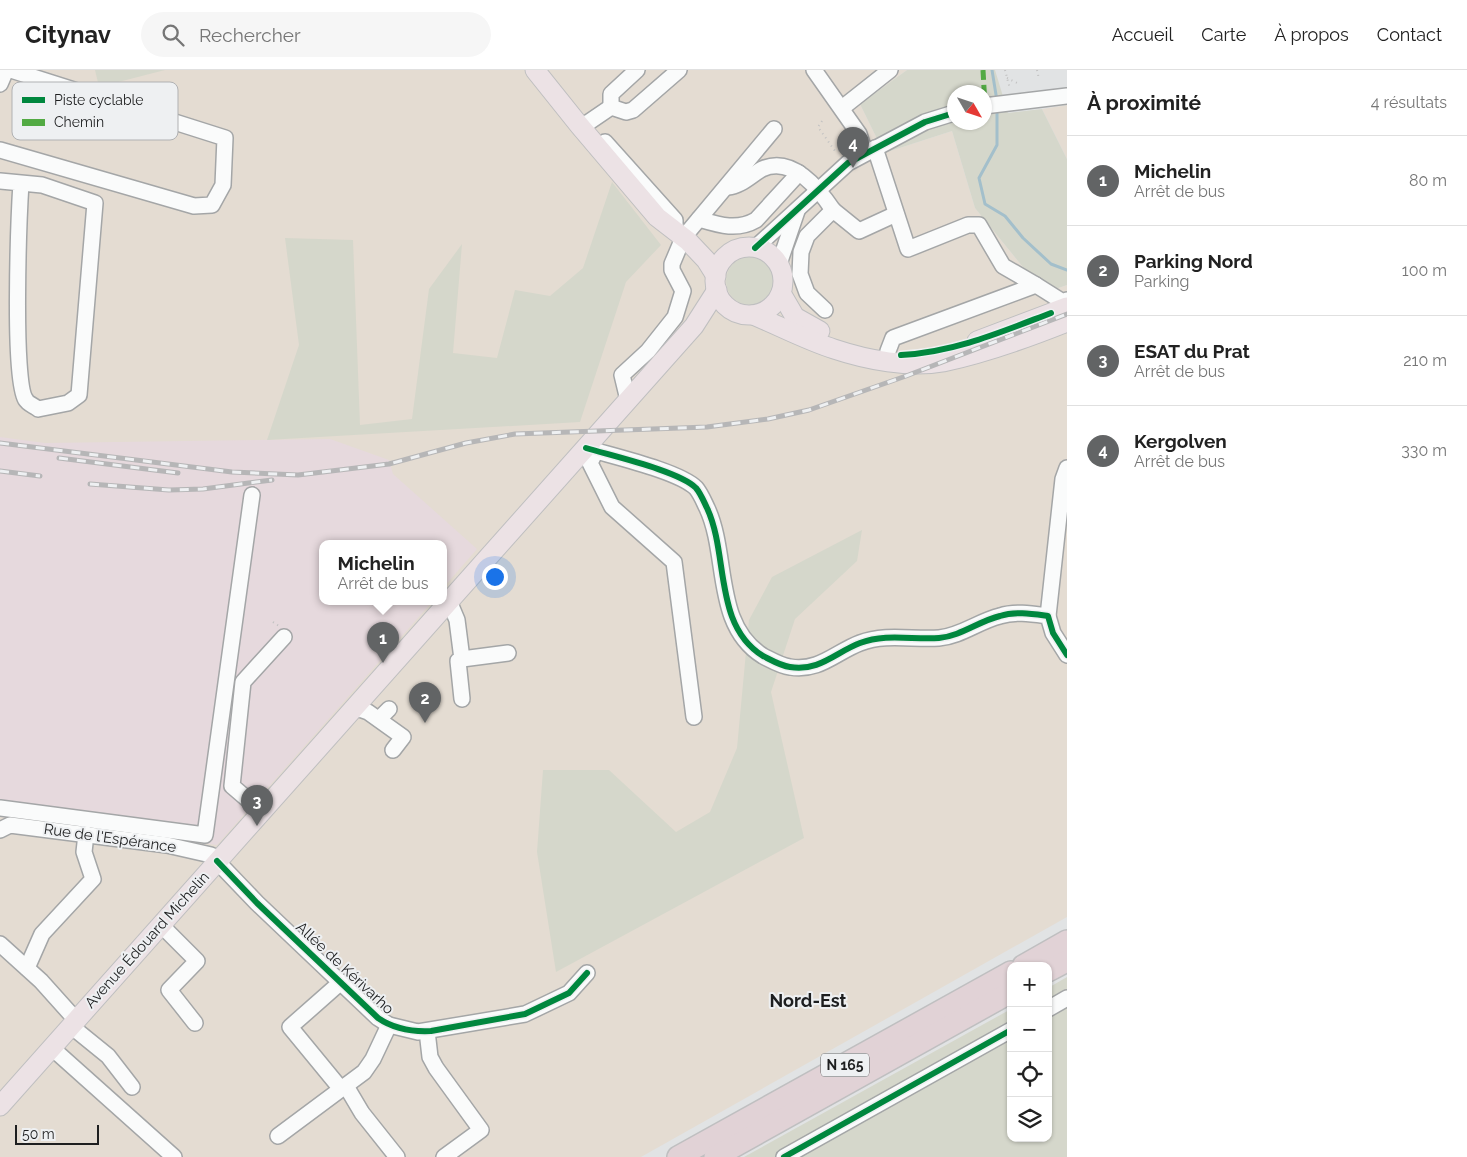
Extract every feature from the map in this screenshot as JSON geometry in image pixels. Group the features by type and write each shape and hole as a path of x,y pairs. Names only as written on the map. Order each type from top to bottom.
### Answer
{"highway":[{"path":"1030,962 1067,941"},
{"path":"1052,969 1067,961"},
{"name":"N 165","path":"678,1157 1007,974"},
{"name":"N 165","path":"715,1157 1007,994"}],"main road":[{"path":"535,70 578,125 656,217 682,237 716,283 722,301 730,309 738,313 753,315 833,349 876,360 916,364 951,359 1021,340 1067,322"},
{"path":"682,237 729,254"},
{"path":"716,283 723,260 729,254 746,247 755,248 773,256 779,264 782,274 781,293 790,311 802,323 845,341 902,355 954,348 1067,307"},
{"name":"Avenue Édouard Michelin","path":"447,603 591,449 628,400 694,326 716,283"},
{"path":"753,315 770,308 781,293"},
{"name":"Avenue Édouard Michelin","path":"694,326 730,309"},
{"name":"Avenue Édouard Michelin","path":"0,1106 445,605"}],"street":[{"path":"0,84 6,70"},
{"path":"11,70 49,82"},
{"path":"547,70 589,122 675,220 682,237"},
{"path":"611,107 611,94 637,70"},
{"path":"611,107 626,112 633,110 679,70"},
{"path":"814,70 870,150 908,249 968,225 979,225 1003,266 1063,302 1067,300"},
{"path":"842,108 890,70"},
{"path":"992,105 1067,96"},
{"path":"589,122 611,107"},
{"path":"755,248 848,163 925,122 947,115"},
{"path":"0,150 194,206 212,205 223,185 225,138 178,123"},
{"path":"628,400 622,375 665,332 675,317 683,296 683,291 672,270 672,264 682,237 774,129"},
{"path":"726,187 737,185 769,167 790,169 800,173 819,189 833,210 859,231 896,214"},
{"path":"699,218 724,226 748,224 756,220 800,173"},
{"path":"0,182 21,183 42,185 95,203 79,395 68,403 38,409 25,400 18,377 19,297 17,257 21,183"},
{"path":"779,264 797,210"},
{"path":"825,310 808,293 800,274 801,252 807,236 833,210"},
{"path":"888,352 893,338 1036,285"},
{"path":"694,717 674,562 612,507 590,463 591,449 680,478 696,488 712,519 717,535 731,618 743,638 755,651 770,660 790,667 806,667 824,664 860,643 879,638 941,638 1000,616 1026,613 1048,616"},
{"path":"1067,468 1063,479 1048,616 1053,633 1067,655"},
{"path":"0,808 205,835 252,495"},
{"path":"449,601 457,620 462,659"},
{"path":"261,811 232,786 243,682 284,637"},
{"path":"462,699 458,661 508,653"},
{"path":"360,701 373,706 386,715 403,737 393,750"},
{"name":"Rue de l'Espérance","path":"0,830 10,825 86,834 202,851 211,855 217,861"},
{"path":"27,968 42,934 93,879 84,852 86,834"},
{"name":"Allée de Kérivarho","path":"217,861 257,902 378,1018 388,1025 402,1029 427,1031 525,1014 569,993 587,973"},
{"path":"160,925 197,961 170,990 195,1023"},
{"path":"0,944 41,980 74,1023 108,1056 132,1087"},
{"path":"341,982 290,1028 343,1087 397,1157"},
{"path":"1051,1007 1067,998"},
{"path":"278,1136 364,1072 374,1059 388,1025"},
{"path":"427,1031 430,1057 481,1130 444,1157"},
{"path":"784,1157 1007,1032"},
{"path":"52,1048 174,1157"}],"path":[{"path":"1005,70 1014,101"},
{"path":"1037,70 1039,79"},
{"path":"1007,78 1017,83"},
{"path":"822,121 818,127 836,151 841,150"}],"shaded area":[{"path":"0,70 907,70 860,104 884,153 952,131 975,208 1044,293 1067,285 1067,917 641,1157 0,1157"},
{"path":"95,70 165,70 118,82 98,82"},
{"path":"907,70 995,70 1008,113 1042,109 1067,159 1067,285 1044,293 975,208 952,131 884,153 860,104"},
{"path":"1067,105 1067,159 1042,109"},
{"path":"612,182 661,245 626,282 580,422 267,440 299,345 285,238 353,240 360,425 412,419 429,289 462,244 453,353 497,358 515,290 550,296 583,268"},
{"path":"745,257 755,257 767,264 774,276 774,286 767,298 755,305 745,305 737,301 730,294 726,286 726,276 730,268 737,261"},
{"path":"0,437 45,443 330,439 389,460 393,474 477,549 447,583 447,540 319,540 319,605 429,605 217,845 0,817"},
{"path":"862,530 857,561 795,619 771,692 804,838 556,972 537,852 543,770 609,770 676,832 710,812 737,748 749,620 772,577"},
{"path":"1067,977 1067,1157 744,1157 1007,1011 1007,1142 1052,1142 1052,986"}],"waterway":[{"path":"992,70 997,101"},
{"path":"997,110 997,145 979,178 985,204 1005,216 1023,238 1051,264 1067,270"}],"railway":[{"path":"0,443 232,472 298,475 389,464 466,443 515,434 707,427 768,419 809,410 906,376 1067,314"},
{"path":"59,458 178,473"},
{"path":"0,471 40,476"},
{"path":"90,484 169,490 203,489 272,480"}],"marked path":[{"path":"983,70 984,85"}],"cycle path":[{"path":"755,248 848,163 925,122 947,115"},
{"path":"901,355 940,350 978,340 1051,313"},
{"path":"586,448 661,470 696,488 701,495 714,527 724,588 736,626 747,643 763,656 780,664 790,667 810,667 870,640 880,638 947,637 992,618 1018,613 1048,616 1053,633 1067,655"},
{"path":"217,861 257,903 378,1018 397,1027 417,1031 431,1031 525,1014 569,993 587,973"},
{"path":"784,1157 1007,1032"}],"place":[{"name":"Kergolven","path":"853,168"},
{"name":"Michelin","path":"383,663"},
{"name":"Parking Nord","path":"425,723"},
{"name":"ESAT du Prat","path":"257,826"}],"district":[{"name":"Nord-Est","path":"808,1001"}]}
